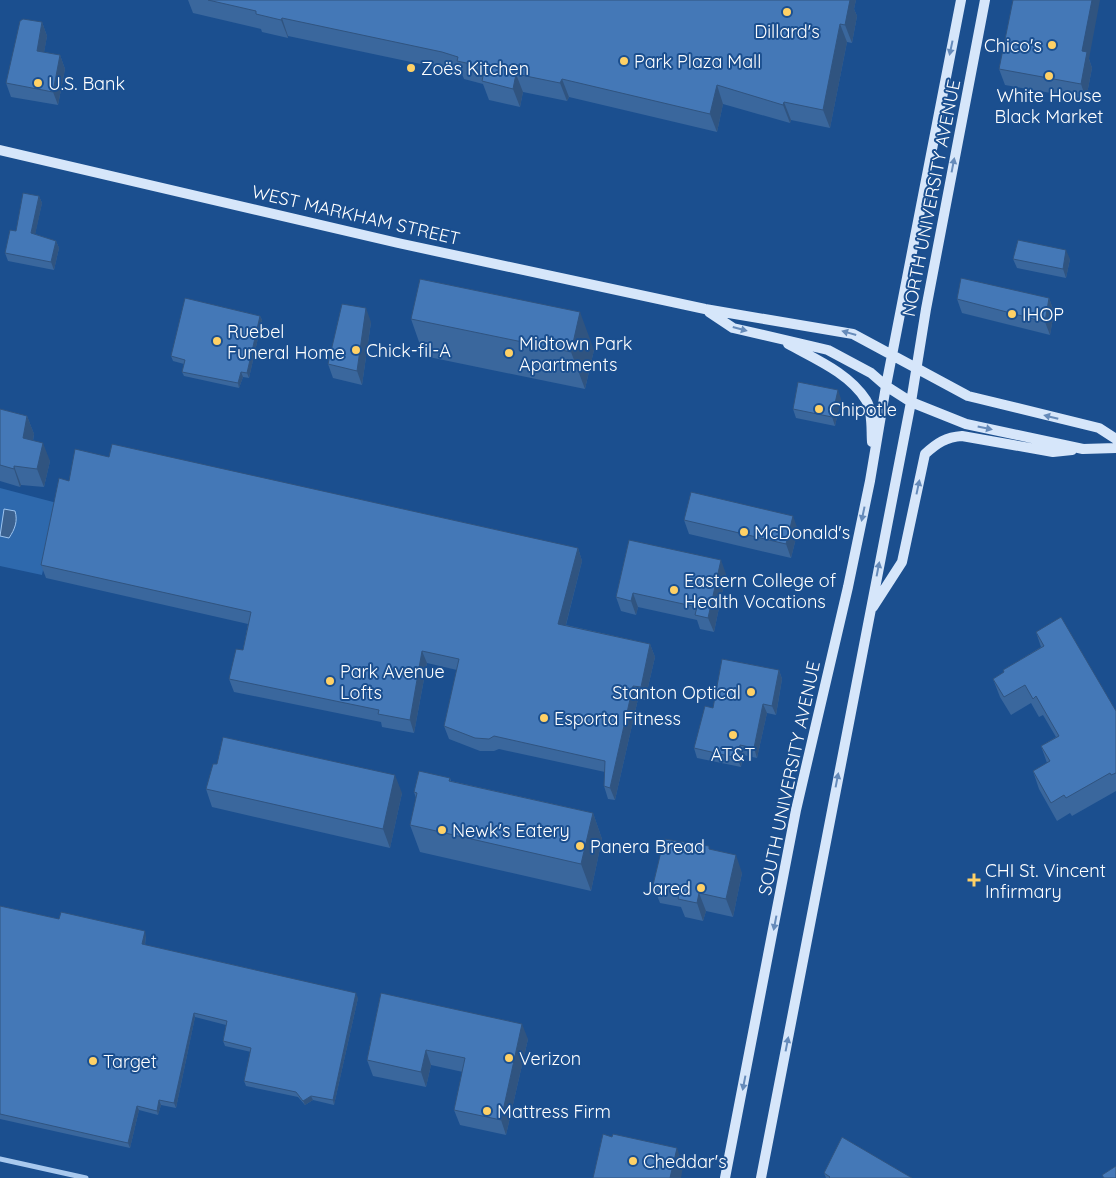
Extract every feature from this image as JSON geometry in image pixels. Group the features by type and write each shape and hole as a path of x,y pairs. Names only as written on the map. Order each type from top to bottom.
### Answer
{"main road":[{"name":"NORTH UNIVERSITY AVENUE","path":"886,386 961,0"},
{"name":"NORTH UNIVERSITY AVENUE","path":"911,402 985,0"},
{"name":"WEST MARKHAM STREET","path":"0,150 398,243 494,262 705,310 853,334 968,396 1098,428 1116,438"},
{"name":"WEST MARKHAM STREET","path":"705,310 733,328 836,354 871,373 886,386 911,402 966,424 1083,450 1116,448"},
{"path":"779,339 849,379 867,401 871,418 872,466"},
{"name":"SOUTH UNIVERSITY AVENUE","path":"725,1178 796,810 848,587 886,386"},
{"path":"761,1178 911,402"},
{"path":"870,612 902,562 925,454 937,444 949,436 962,436 1053,452 1083,450"}],"street":[{"path":"0,1159 86,1178"}],"shaded area":[{"path":"0,488 57,503 42,575 0,566"},
{"path":"4,509 15,511 16,515 15,525 9,538 0,536"}],"building":[{"name":"Park Plaza Mall","path":"208,0 850,0 845,25 840,24 823,110 784,102 783,105 717,85 710,114 562,79 560,83 516,74 513,89 482,81 485,67 457,61 458,57 442,52 282,18 281,20 256,14 256,11"},
{"path":"1013,0 1092,0 1082,51 1087,52 1081,84 999,69"},
{"name":"U.S. Bank","path":"23,19 42,22 37,51 60,55 53,92 6,83 20,21"},
{"path":"23,193 39,196 31,233 56,241 51,262 5,253 10,230 16,231"},
{"path":"1018,240 1066,250 1063,269 1013,259"},
{"path":"961,278 1049,298 1045,322 957,299"},
{"path":"420,279 580,312 571,352 411,319"},
{"name":"Ruebel Funeral Home","path":"185,298 260,316 247,373 241,372 238,383 182,372 185,360 171,356"},
{"path":"342,304 366,308 357,371 328,364"},
{"name":"Chipotle","path":"798,382 838,390 832,417 793,409"},
{"path":"0,409 27,416 23,438 43,443 37,469 14,466 14,469 0,465"},
{"path":"112,444 578,548 558,624 650,644 641,687 633,686 610,788 604,786 605,761 494,736 489,739 475,738 444,726 459,659 422,651 410,720 378,714 379,710 229,679 236,649 243,650 251,612 41,565 59,478 69,481 75,449 109,457"},
{"path":"691,492 793,516 786,544 684,520"},
{"name":"Eastern College of Health Vocations","path":"629,540 721,560 708,618 695,615 697,607 633,593 631,601 616,597"},
{"path":"1061,617 1116,711 1116,773 1111,775 1110,773 1066,798 1064,795 1051,803 1033,771 1050,761 1041,746 1059,736 1036,696 1033,699 1025,685 1004,697 993,679 1004,672 1003,670 1044,646 1036,632"},
{"path":"722,659 779,670 772,706 763,704 754,748 740,745 737,758 694,748 705,706 713,708"},
{"path":"223,737 395,775 383,829 206,789 213,764 217,764"},
{"path":"419,771 450,778 449,781 593,813 581,864 410,825 417,793 414,792"},
{"path":"664,839 709,846 709,849 736,855 726,899 699,893 697,903 678,899 680,890 653,885"},
{"name":"Target","path":"0,906 59,919 61,912 145,931 142,944 356,993 333,1100 311,1096 303,1101 296,1092 244,1081 251,1048 223,1041 227,1021 194,1013 174,1103 159,1100 157,1111 137,1106 128,1143 0,1114"},
{"path":"381,993 522,1024 501,1120 454,1110 465,1058 426,1050 421,1072 367,1060"},
{"path":"603,1134 612,1137 613,1134 677,1148 670,1178 593,1178"},
{"path":"842,1137 912,1178 829,1178 824,1173"},
{"path":"1116,1166 1116,1178 1104,1178 1102,1175"}],"place":[{"name":"Dillard's","path":"787,12"},
{"name":"Chico's","path":"1052,45"},
{"name":"Park Plaza Mall","path":"624,61"},
{"name":"Zoës Kitchen","path":"411,68"},
{"name":"White House Black Market","path":"1049,76"},
{"name":"U.S. Bank","path":"38,83"},
{"name":"IHOP","path":"1012,314"},
{"name":"Ruebel Funeral Home","path":"217,341"},
{"name":"Chick-fil-A","path":"356,350"},
{"name":"Midtown Park Apartments","path":"509,353"},
{"name":"Chipotle","path":"819,409"},
{"name":"McDonald's","path":"744,532"},
{"name":"Eastern College of Health Vocations","path":"674,590"},
{"name":"Park Avenue Lofts","path":"330,681"},
{"name":"Stanton Optical","path":"751,692"},
{"name":"Esporta Fitness","path":"544,718"},
{"name":"AT&T","path":"733,735"},
{"name":"Newk's Eatery","path":"442,830"},
{"name":"Panera Bread","path":"580,846"},
{"name":"CHI St. Vincent Infirmary","path":"974,880"},
{"name":"Jared","path":"701,888"},
{"name":"Verizon","path":"509,1058"},
{"name":"Target","path":"93,1061"},
{"name":"Mattress Firm","path":"487,1111"},
{"name":"Cheddar's","path":"633,1161"}]}
